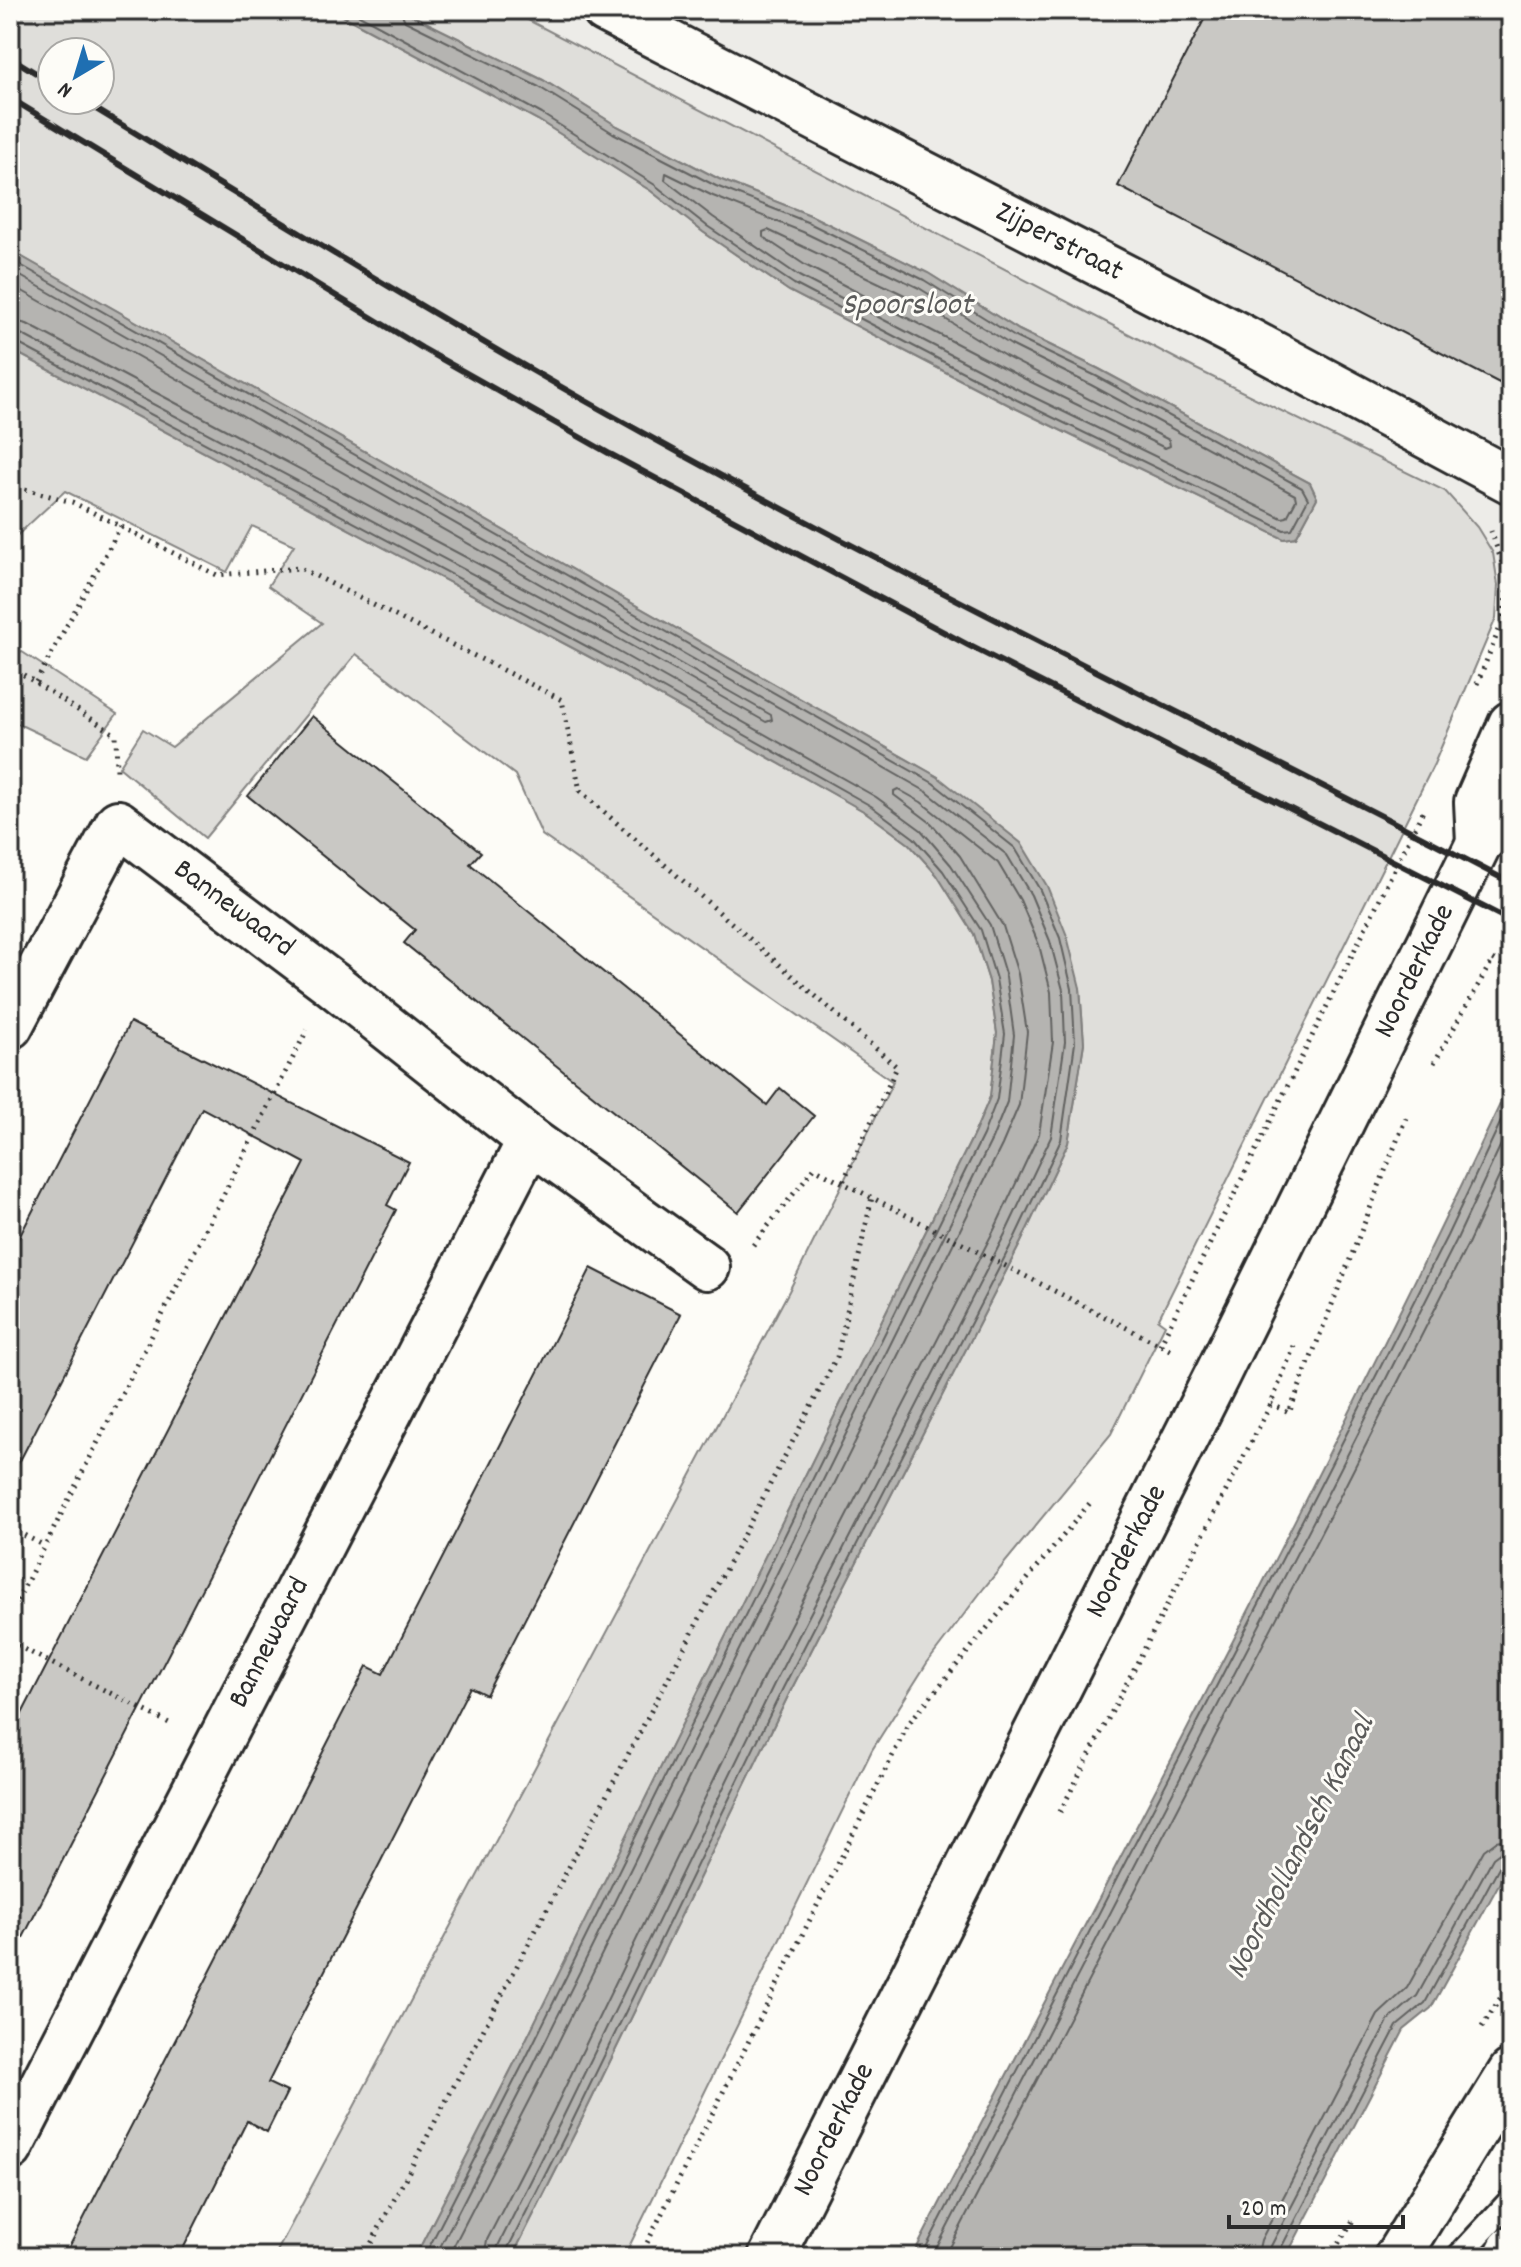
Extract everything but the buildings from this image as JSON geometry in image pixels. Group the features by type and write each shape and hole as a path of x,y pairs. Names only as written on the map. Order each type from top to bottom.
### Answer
{"street":[{"name":"Zijperstraat","path":"605,10 1211,321 1511,481"},
{"name":"Noorderkade","path":"1479,843 1477,802 1511,724"},
{"name":"Noorderkade","path":"771,2257 1217,1375 1479,843 1506,817 1511,807"},
{"name":"Bannewaard","path":"118,823 331,983 530,1140 707,1267"},
{"path":"10,1026 118,823"},
{"name":"Bannewaard","path":"10,2148 530,1140"},
{"path":"1397,2257 1511,2072"},
{"path":"1507,2257 1511,2249"}],"lane":[{"path":"1458,2257 1511,2200"}],"path":[{"path":"10,485 72,502 217,575 300,568 562,700 580,791 897,1067 843,1182"},
{"path":"36,682 121,526"},
{"path":"1474,691 1503,620 1508,580 1489,526"},
{"path":"10,666 116,735 118,823"},
{"path":"707,1267 746,1254 814,1168 1160,1345 1426,805"},
{"path":"1432,1065 1493,959 1511,970"},
{"path":"10,1615 331,983"},
{"path":"1271,1404 1289,1413 1411,1106"},
{"path":"364,2257 837,1357 872,1197"},
{"path":"640,2257 909,1723 1095,1496"},
{"path":"10,1528 45,1546"},
{"path":"10,1642 217,1748"},
{"path":"1330,2257 1339,2241"}],"shaded area":[{"path":"10,10 332,10 538,120 651,191 703,232 789,291 1013,407 1284,539 1296,537 1317,498 1310,483 1099,369 1019,330 928,273 810,215 719,179 617,126 543,80 401,10 509,10 1194,368 1445,491 1477,527 1493,553 1498,585 1496,618 1434,764 1158,1320 1165,1325 1111,1434 984,1588 927,1663 872,1750 624,2257 512,2257 790,1692 1021,1242 1068,1143 1084,1043 1080,988 938,777 10,250"},
{"path":"234,10 1511,10 1511,543 1453,666"},
{"path":"10,349 599,662 867,813 909,844 937,875 974,934 989,981 997,1033 990,1097 975,1132 517,2058 415,2257 274,2257 789,1291 893,1082 542,835 515,775 356,654 205,838 119,767 143,729 172,747 322,623 268,586 294,545 252,526 227,572 65,491 10,542"},
{"path":"10,644 117,714 86,756 10,720"}],"water":[{"name":"Spoorsloot","path":"332,10 401,10 543,80 617,126 719,179 810,215 928,273 1019,330 1099,369 1310,483 1317,498 1296,537 1284,539 1013,407 789,291 703,232 651,191 538,120"},
{"path":"10,250 938,777 1021,843 1047,886 1067,936 1080,988 1084,1043 1068,1143 1021,1242 790,1692 512,2257 415,2257 517,2058 975,1132 990,1097 997,1033 989,981 974,934 937,875 909,844 867,813 599,662 10,349"},
{"name":"Noordhollandsch Kanaal","path":"1511,1081 1511,1862 1431,2008 1404,2030 1286,2257 912,2257 1293,1525"}],"railway":[{"path":"10,57 36,73"},
{"path":"10,98 422,348 610,454 968,645 1511,921"},
{"path":"107,116 476,338 720,475 945,594 1511,883"}]}
